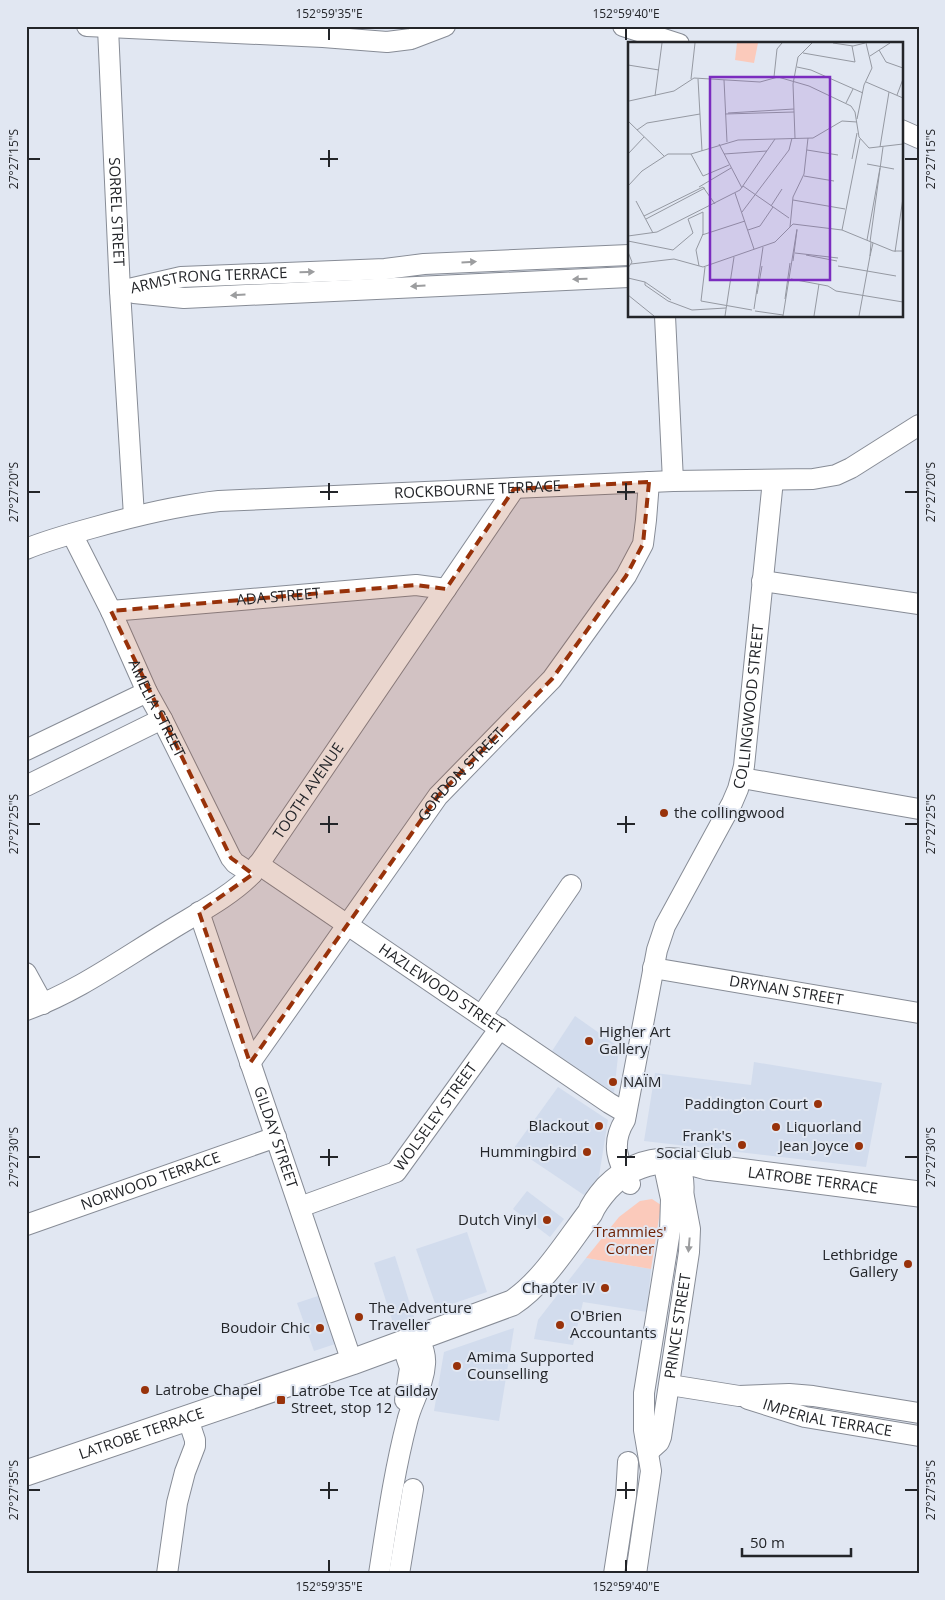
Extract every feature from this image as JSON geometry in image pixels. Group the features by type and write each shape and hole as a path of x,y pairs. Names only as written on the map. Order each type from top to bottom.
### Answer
{"main road":[{"name":"LATROBE TERRACE","path":"26,1472 188,1419 352,1362 512,1303 537,1282 590,1213 595,1202 612,1183 653,1170 697,1170 707,1167 919,1194"}],"street":[{"path":"87,26 392,42 411,39 445,26"},
{"path":"623,26 674,42"},
{"name":"SORREL STREET","path":"108,28 120,291 134,516"},
{"path":"902,130 919,138"},
{"name":"ARMSTRONG TERRACE","path":"120,291 181,277 385,269 416,265 628,255"},
{"name":"ARMSTRONG TERRACE","path":"120,291 184,298 628,277"},
{"path":"665,318 673,481"},
{"name":"ROCKBOURNE TERRACE","path":"26,549 134,516 188,504 219,501 673,481 814,480 836,475 851,468 919,425"},
{"name":"COLLINGWOOD STREET","path":"653,1170 618,1158 620,1128 625,1117 657,950 665,926 732,803 742,778 773,480"},
{"name":"GORDON STREET","path":"250,1063 438,796 552,679 626,576 643,544 649,482"},
{"name":"TOOTH AVENUE","path":"35,1007 70,990 199,912 236,888 255,869 514,489"},
{"name":"AMELIA STREET","path":"72,534 111,611 147,692 231,858 235,863 255,869"},
{"path":"762,581 919,604"},
{"name":"ADA STREET","path":"111,611 416,585 446,589"},
{"path":"26,750 147,692"},
{"path":"26,786 162,719"},
{"path":"742,778 919,809"},
{"name":"HAZLEWOOD STREET","path":"255,869 347,924 609,1103 625,1117"},
{"path":"482,1015 571,885"},
{"name":"GILDAY STREET","path":"199,912 352,1362"},
{"name":"DRYNAN STREET","path":"653,968 919,1013"},
{"path":"26,973 35,1007"},
{"name":"WOLSELEY STREET","path":"300,1207 396,1172 500,1028"},
{"name":"NORWOOD TERRACE","path":"26,1225 276,1137"},
{"name":"PRINCE STREET","path":"649,1451 660,1440 670,1385 690,1241 690,1226 684,1197 684,1184 653,1170"},
{"name":"PRINCE STREET","path":"628,1571 650,1480 649,1451 644,1430 644,1393 670,1231 671,1192 653,1170"},
{"name":"PRINCE STREET","path":"670,1231 678,1217 684,1197"},
{"path":"379,1574 394,1480 407,1420 421,1384 425,1367 425,1358 411,1341"},
{"name":"IMPERIAL TERRACE","path":"670,1385 739,1396 797,1416 919,1436"},
{"name":"IMPERIAL TERRACE","path":"739,1396 798,1394 919,1413"},
{"path":"167,1574 177,1503 185,1472 195,1446 195,1440 188,1419"},
{"name":"PRINCE STREET","path":"628,1462 626,1496 628,1571"},
{"path":"399,1574 412,1489"}],"highlighted area":[{"path":"649,482 643,544 626,576 552,679 438,796 250,1063 199,912 253,874 231,858 111,611 416,585 446,589 514,489"}],"shaded area":[{"path":"575,1016 619,1047 614,1093 552,1051"},
{"path":"754,1062 882,1083 866,1167 644,1141 655,1073 751,1085"},
{"path":"558,1087 608,1120 599,1176 584,1195 514,1148"},
{"path":"527,1191 564,1219 550,1237 513,1209"},
{"path":"467,1232 487,1292 437,1309 416,1249"},
{"path":"395,1256 414,1317 393,1323 374,1263"},
{"path":"586,1258 651,1269 647,1312 583,1302 573,1345 534,1339 538,1320"},
{"path":"318,1296 335,1344 314,1351 297,1303"},
{"path":"514,1328 499,1421 434,1411 444,1352"}],"green space":[{"name":"Trammies' Corner","path":"652,1199 661,1205 651,1269 586,1258 619,1217 640,1201"}],"place":[{"name":"the collingwood","path":"664,813"},
{"name":"Higher Art Gallery","path":"589,1041"},
{"name":"NAÏM","path":"613,1082"},
{"name":"Paddington Court","path":"818,1104"},
{"name":"Blackout","path":"599,1126"},
{"name":"Liquorland","path":"776,1127"},
{"name":"Frank's Social Club","path":"742,1145"},
{"name":"Jean Joyce","path":"859,1146"},
{"name":"Hummingbird","path":"587,1152"},
{"name":"Dutch Vinyl","path":"547,1220"},
{"name":"Lethbridge Gallery","path":"908,1264"},
{"name":"Chapter IV","path":"605,1288"},
{"name":"The Adventure Traveller","path":"359,1317"},
{"name":"O'Brien Accountants","path":"560,1325"},
{"name":"Boudoir Chic","path":"320,1328"},
{"name":"Amima Supported Counselling","path":"457,1366"},
{"name":"Latrobe Chapel","path":"145,1390"},
{"name":"Latrobe Tce at Gilday Street, stop 12","path":"281,1400"}]}
